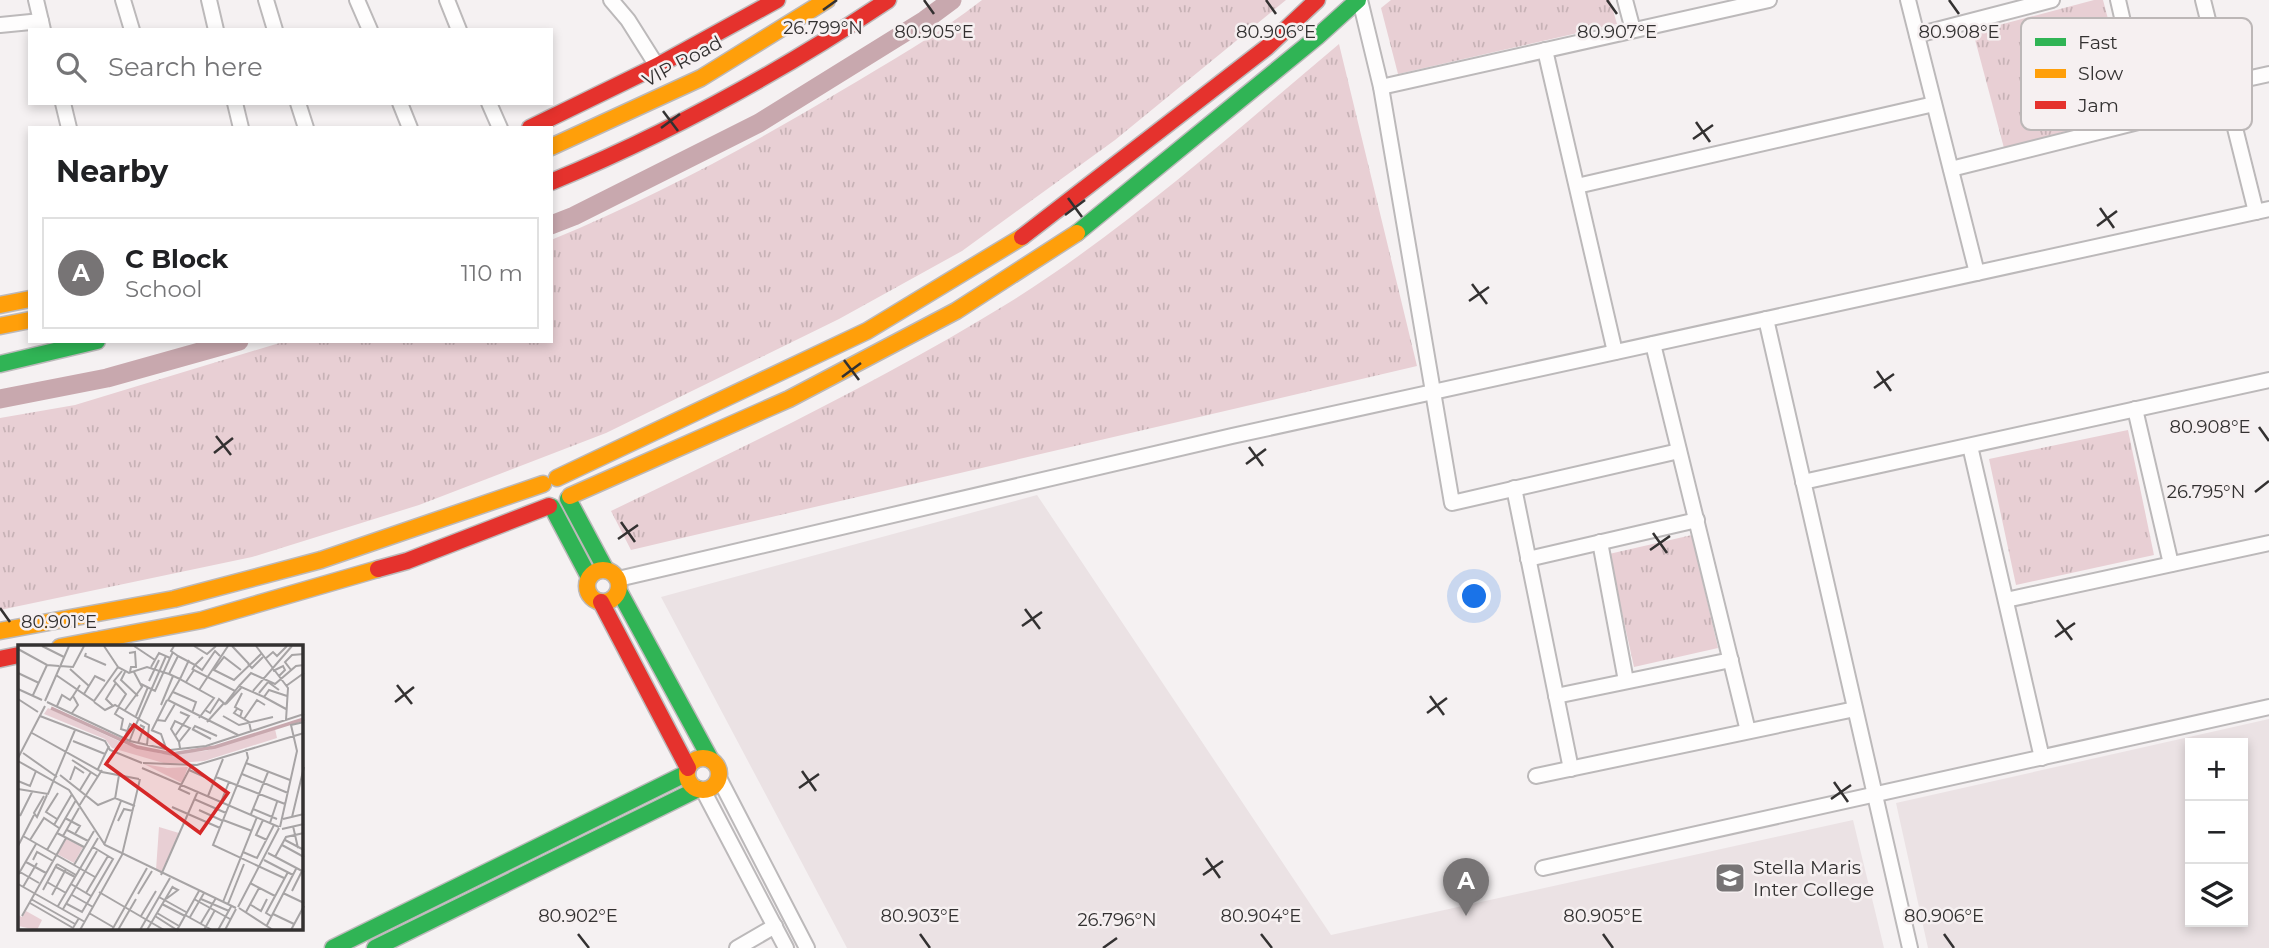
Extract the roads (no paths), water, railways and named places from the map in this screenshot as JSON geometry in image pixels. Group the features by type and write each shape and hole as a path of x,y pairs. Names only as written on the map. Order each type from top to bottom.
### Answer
{"street":[{"path":"0,24 42,25 36,0"},
{"path":"123,0 131,28"},
{"path":"209,0 216,28"},
{"path":"266,0 274,28"},
{"path":"357,0 369,28"},
{"path":"447,0 458,28"},
{"path":"611,0 628,20 657,66"},
{"name":"VIP Road","path":"553,146 701,78 827,0"},
{"path":"553,181 621,153 815,49 888,0"},
{"path":"0,631 174,599 321,560 550,481 867,331 1021,238 1266,48 1317,0"},
{"path":"71,645 202,620 407,561 550,507 563,505 569,498 789,399 956,312 1085,228 1359,0 1381,87 1451,503 1679,451"},
{"path":"1625,0 1633,30"},
{"path":"1381,87 1768,0"},
{"path":"1908,0 1977,273"},
{"path":"1917,35 2052,0"},
{"path":"2118,0 2122,18"},
{"path":"2203,0 2208,18"},
{"name":"VIP Road","path":"534,126 657,66 773,1"},
{"path":"1545,50 1615,352"},
{"path":"1577,186 1934,104"},
{"path":"63,105 69,126"},
{"path":"235,105 240,126"},
{"path":"299,105 305,126"},
{"path":"401,105 409,126"},
{"path":"490,105 499,126"},
{"path":"1951,169 2109,130"},
{"path":"786,948 700,790 690,783 688,770 601,602 588,593 587,582 596,571 614,580 1232,436 2262,210 2238,130"},
{"path":"0,305 28,299"},
{"path":"1766,319 1910,948"},
{"path":"0,326 28,320"},
{"path":"0,364 89,343"},
{"path":"1653,344 1748,731"},
{"path":"1802,482 2269,380"},
{"path":"2135,410 2172,564"},
{"path":"1970,446 2042,758"},
{"path":"550,481 569,486 569,498 711,760 718,768 719,778 807,948"},
{"path":"550,481 541,497 550,507 589,577"},
{"path":"1514,488 1572,769"},
{"path":"1528,559 1697,520"},
{"path":"1600,542 1626,681"},
{"path":"2006,600 2269,543"},
{"path":"601,602 612,600 614,580"},
{"path":"0,659 18,655"},
{"path":"1556,696 1731,660"},
{"path":"1543,868 2269,707"},
{"path":"1536,776 1854,709"},
{"path":"333,948 688,770 701,758 711,760"},
{"path":"375,948 700,790 713,787 719,778"},
{"path":"737,948 775,926"}],"waterway":[{"path":"553,224 759,123 925,20 952,0"},
{"path":"0,399 107,378 232,343"}],"place":[{"name":"Stella Maris Inter College","path":"1730,878"},
{"name":"C Block","path":"1466,916"}]}
